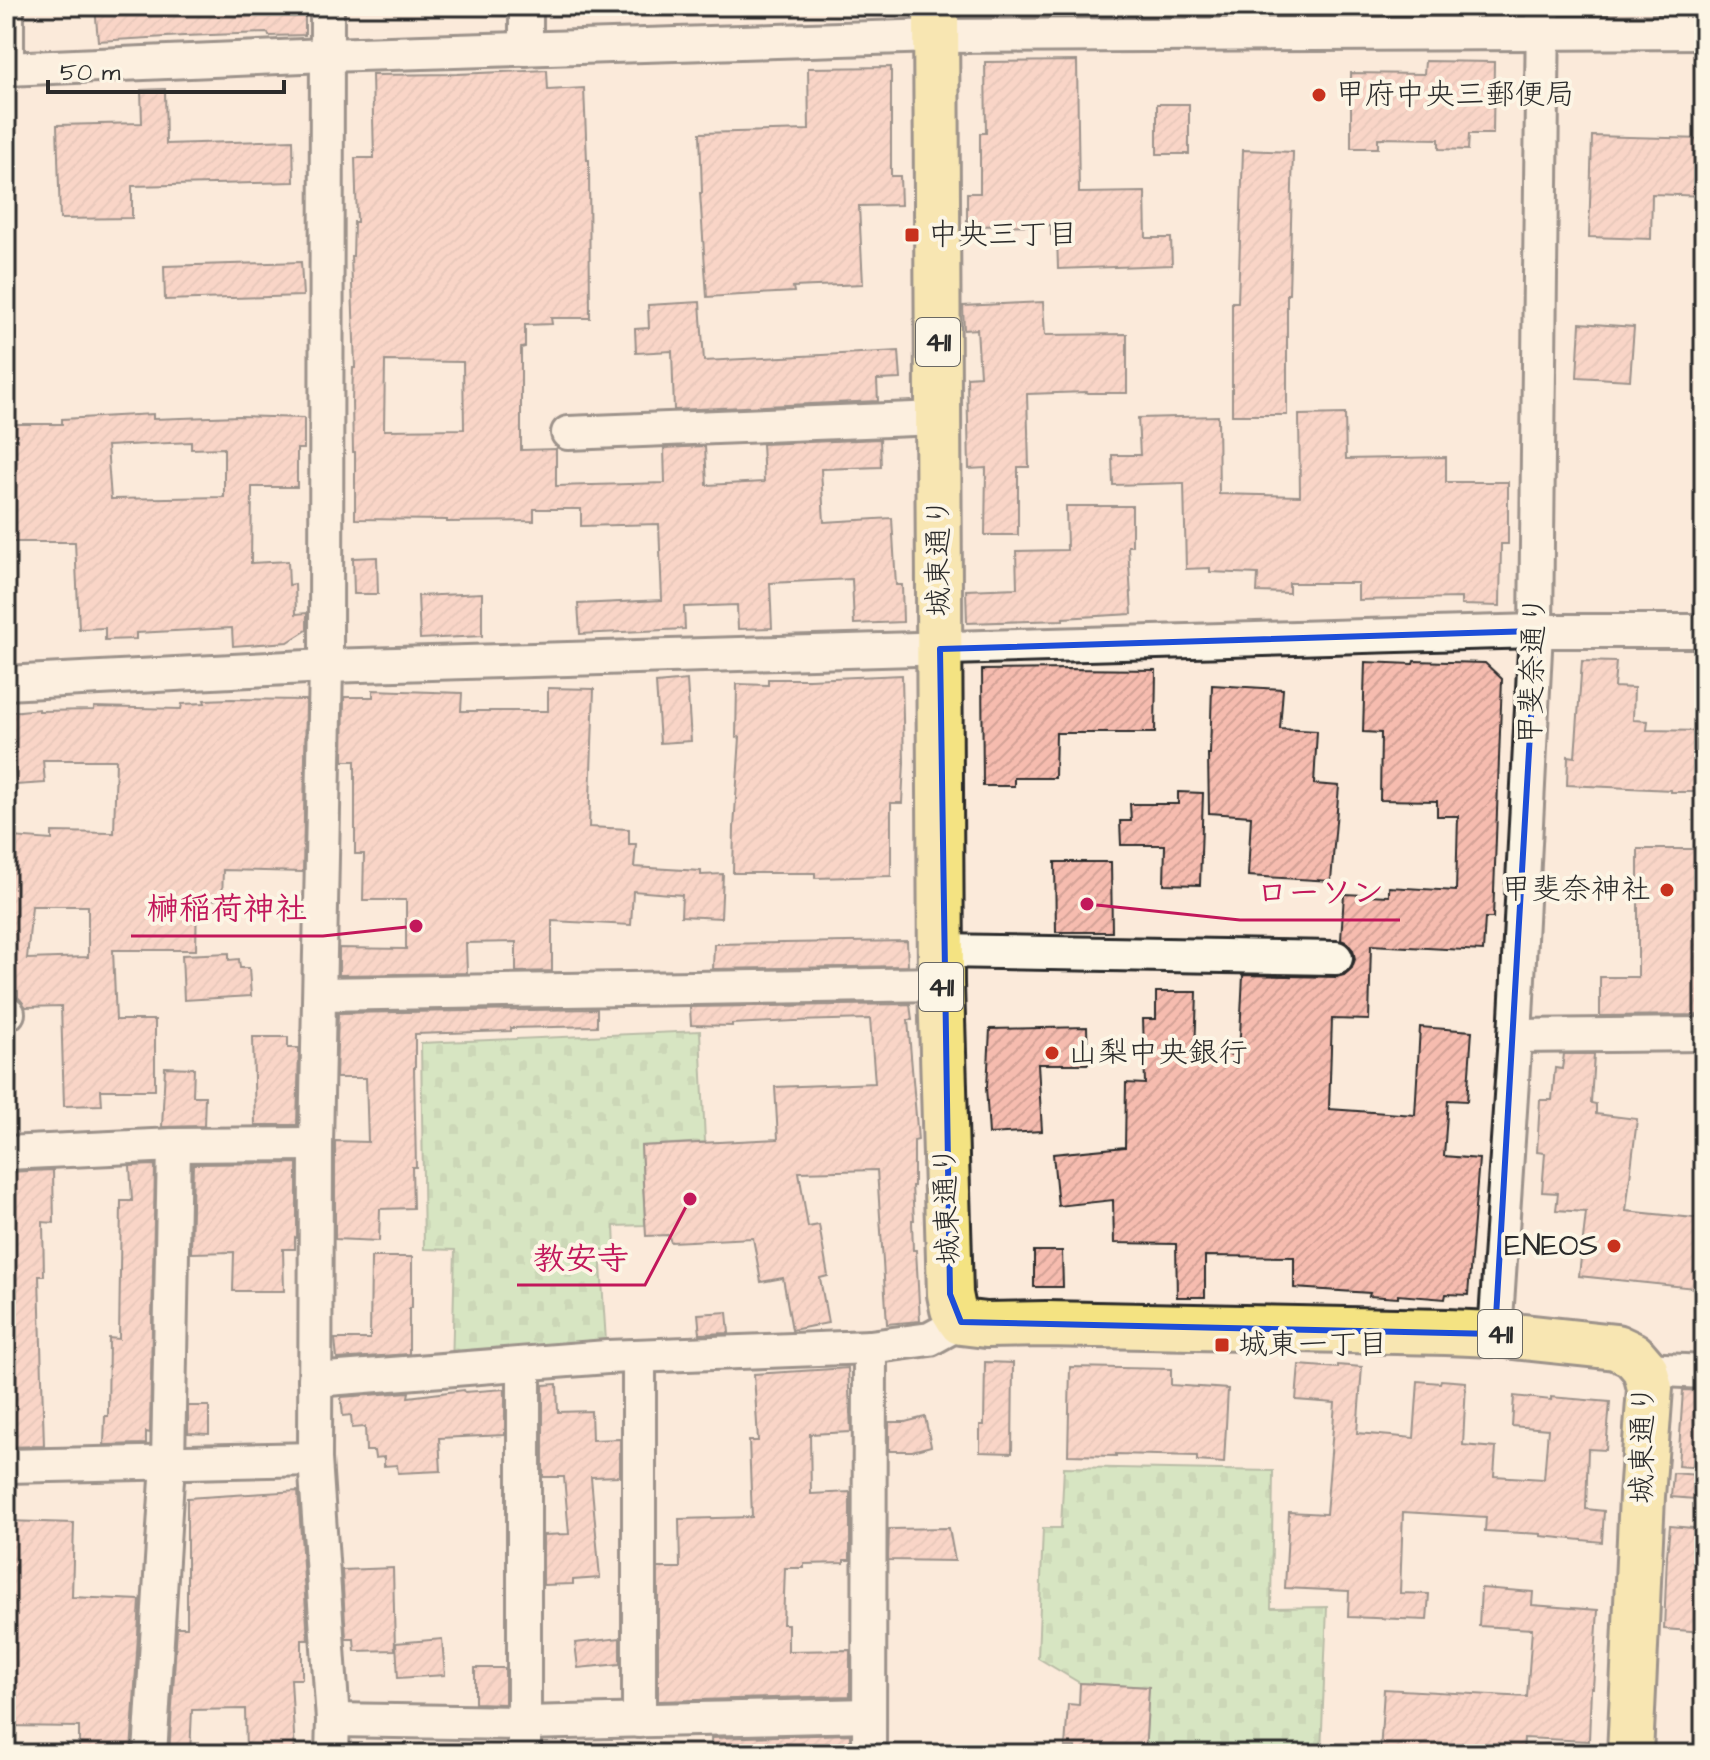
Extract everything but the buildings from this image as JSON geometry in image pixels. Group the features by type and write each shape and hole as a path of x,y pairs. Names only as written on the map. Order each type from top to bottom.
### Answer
{"highway":[{"name":"城東通り","path":"936,21 941,967 950,1294 953,1309 961,1322 986,1325 1495,1334 1616,1347 1633,1355 1645,1369 1650,1388 1630,1754"}],"street":[{"path":"7,6 6,69 526,49 936,21 1543,20 1704,32"},
{"path":"327,6 326,666 316,1144 315,1459 333,1720 332,1754"},
{"path":"526,6 526,49"},
{"name":"甲斐奈通り","path":"1495,1334 1515,1036 1536,631 1543,20"},
{"path":"568,433 938,418"},
{"path":"6,683 326,666 1536,631 1704,631"},
{"path":"320,994 941,967 1336,958"},
{"path":"1515,1036 1704,1034"},
{"path":"6,1153 174,1145 316,1144"},
{"path":"150,1754 168,1463 174,1145"},
{"path":"315,1380 639,1356 870,1347 930,1339 961,1322"},
{"path":"869,1754 870,1347"},
{"path":"639,1356 639,1721"},
{"path":"524,1364 524,1738"},
{"path":"1645,1369 1704,1372"},
{"path":"6,1466 315,1459"},
{"path":"333,1720 524,1738 639,1721 869,1715"}],"highlighted area":[{"path":"1536,631 1495,1334 961,1322 950,1294 940,649"}],"green space":[{"path":"700,1031 705,1142 641,1146 645,1225 614,1226 615,1249 600,1250 607,1357 452,1369 455,1250 424,1249 421,1043"},
{"path":"1064,1467 1273,1471 1271,1608 1327,1607 1321,1754 1145,1754 1149,1687 1080,1683 1038,1658 1043,1528 1061,1528"}],"place":[{"name":"甲府中央三郵便局","path":"1319,95"},
{"name":"中央三丁目","path":"912,235"},
{"name":"甲斐奈神社","path":"1667,890"},
{"name":"ローソン","path":"1087,904"},
{"name":"榊稲荷神社","path":"416,926"},
{"name":"山梨中央銀行","path":"1052,1053"},
{"name":"教安寺","path":"690,1199"},
{"name":"ENEOS","path":"1614,1246"},
{"name":"城東一丁目","path":"1222,1345"}]}
